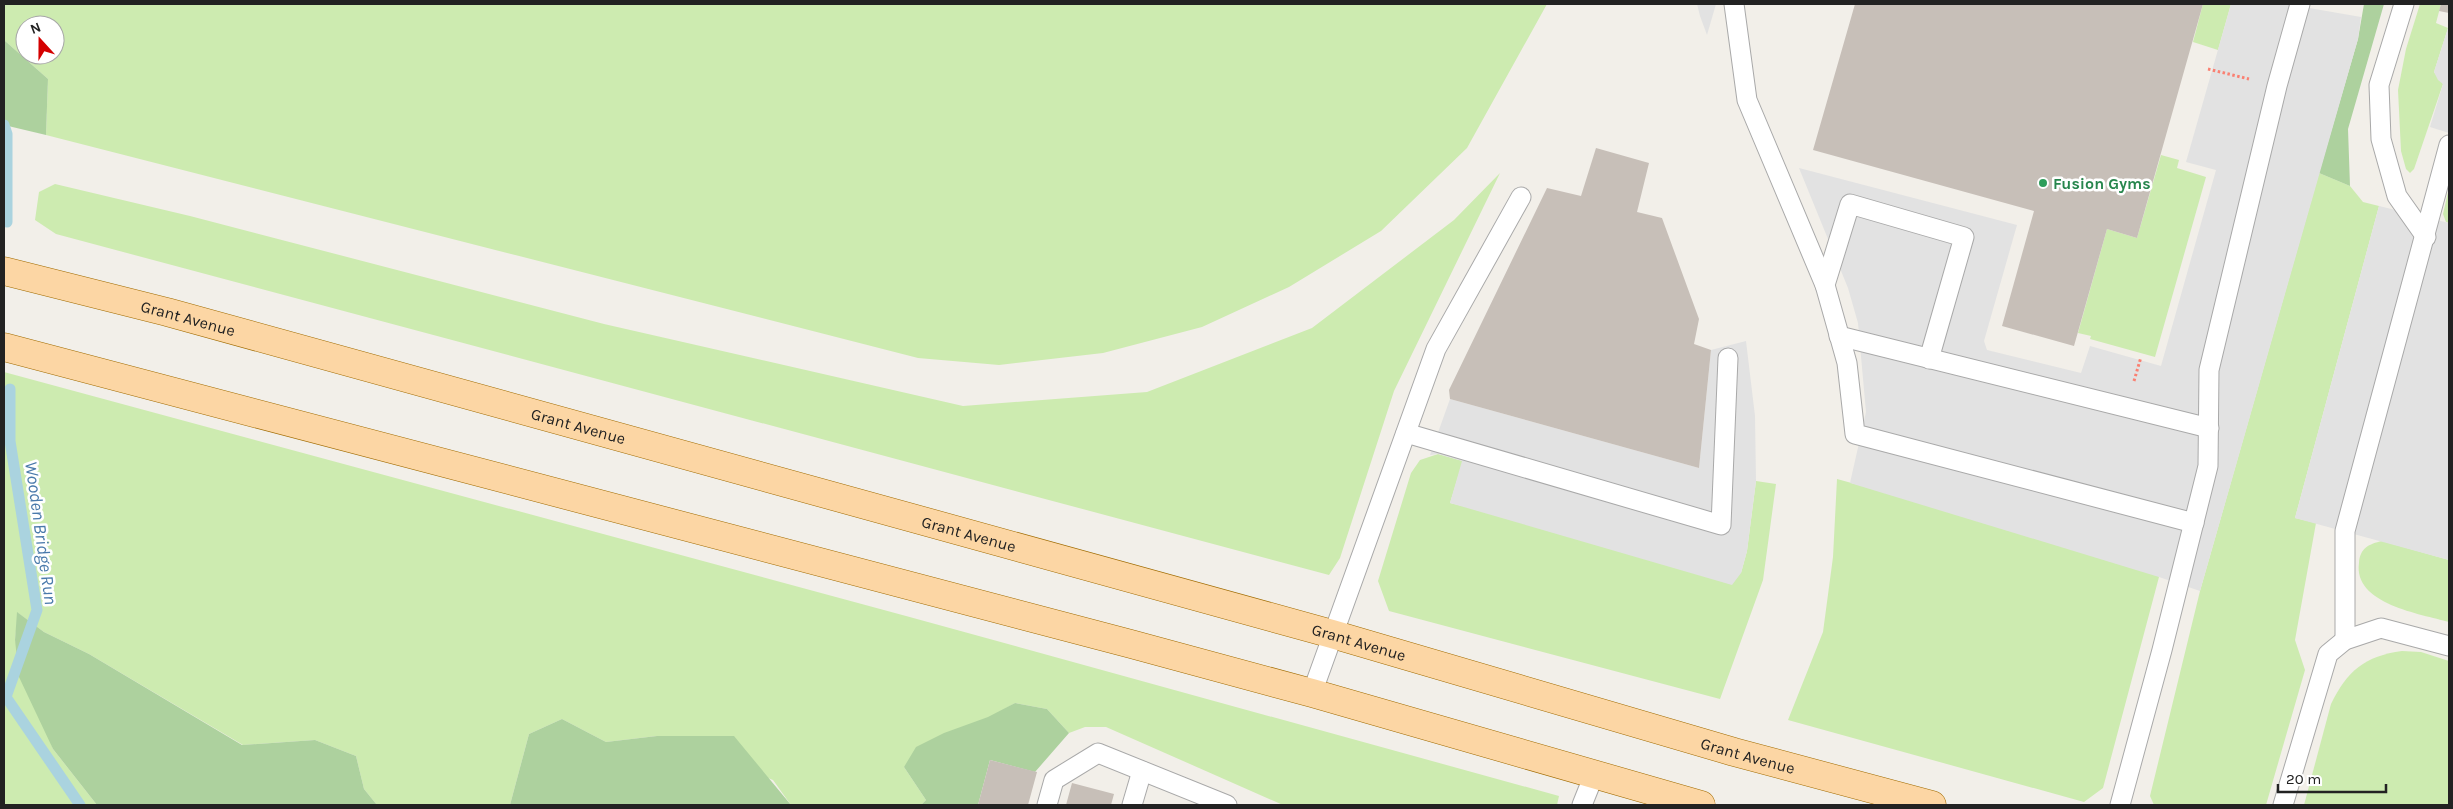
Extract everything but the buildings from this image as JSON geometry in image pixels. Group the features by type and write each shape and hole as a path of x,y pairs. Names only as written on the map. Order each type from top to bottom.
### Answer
{"main road":[{"name":"Grant Avenue","path":"4,272 196,320 1332,634 1734,752 1932,805"},
{"path":"4,347 1312,693 1701,805"}],"lane":[{"path":"1734,4 1746,100 1825,285 1846,364 1855,434 2194,523"},
{"path":"2120,805 2208,466 2210,370 2277,86 2300,4"},
{"path":"2404,4 2379,84 2381,139 2397,196 2426,237"},
{"path":"2345,640 2345,531 2426,237 2449,145"},
{"path":"1312,693 1436,349 1521,197"},
{"path":"1825,285 1850,204 1964,237 1929,359"},
{"path":"1839,336 2209,428"},
{"path":"1406,433 1721,525 1728,358"},
{"path":"2283,805 2328,654 2345,640 2381,628 2449,646"},
{"path":"1047,805 1054,780 1098,753 1219,804"},
{"path":"1132,805 1142,771"},
{"path":"1582,805 1594,774"}],"path":[{"path":"2208,69 2277,86"}],"green space":[{"path":"4,4 1547,4 1467,148 1381,231 1289,287 1202,327 1103,353 999,365 918,358 46,135 48,79 32,65 65,65 65,15 15,15 15,50 4,40"},
{"path":"2203,4 2231,4 2218,50 2193,42"},
{"path":"2364,4 2384,4 2348,129 2350,186 2319,173 2358,39"},
{"path":"2420,4 2441,4 2436,23 2448,28 2434,72 2443,84 2414,169 2410,173 2406,169 2401,151 2398,90 2406,49"},
{"path":"4,40 15,50 15,65 32,65 48,79 46,135 4,125"},
{"path":"2161,155 2179,160 2177,168 2206,177 2155,357 2090,339 2091,336 2078,333 2107,229 2137,238"},
{"path":"1500,173 1394,391 1340,558 1329,575 56,234 35,220 39,192 55,184 190,216 604,324 963,406 1147,392 1312,328 1454,220"},
{"path":"2319,173 2350,186 2363,202 2379,206 2295,518 2316,523 2295,640 2305,670 2266,805 2154,805 2150,796 2200,591"},
{"path":"2449,188 2449,223 2446,222 2443,214"},
{"path":"4,372 906,616 1559,796 1557,805 1283,805 1106,727 1085,727 1069,733 1047,709 1015,703 904,767 926,800 921,805 791,805 773,780 657,736 606,742 562,719 529,734 510,805 377,805 364,789 356,756 315,740 243,745 89,654 44,632 18,613 15,640 53,749 97,805 4,805"},
{"path":"1438,454 1463,461 1450,503 1741,573 1747,551 1756,481 1776,484 1763,580 1720,699 1389,611 1378,581 1411,473 1420,460"},
{"path":"1837,479 2150,565 2159,577 2103,788 2084,802 1788,720 1823,632 1833,557"},
{"path":"2382,541 2449,560 2449,622 2391,605 2377,598 2367,588 2360,577 2359,563 2361,554 2366,548"},
{"path":"17,612 44,632 89,654 242,745 315,740 356,756 364,789 377,805 97,805 53,749 19,677 15,640"},
{"path":"2402,651 2421,652 2449,661 2449,805 2304,805 2331,704 2337,692 2351,674 2367,661 2389,653"},
{"path":"1015,703 1047,709 1069,733 1035,772 990,760 978,805 921,805 926,800 904,767 916,747 944,733 988,717"},
{"path":"562,719 606,742 657,736 734,736 791,805 510,805 529,734"}],"shaded area":[{"path":"1697,4 1716,4 1707,35 1700,16"},
{"path":"2231,4 2286,4 2361,17 2358,39 2200,591 1850,483 1866,412 1858,323 1848,288 1799,168 2017,225 1984,341 1987,350 2081,373 2090,346 2161,366 2216,170 2186,162"},
{"path":"2448,28 2449,133 2430,127 2443,84 2438,80 2434,72"},
{"path":"2379,206 2449,223 2449,560 2295,518"},
{"path":"1746,341 1755,416 1756,481 1747,551 1741,573 1732,585 1450,503 1462,461 1438,454 1430,455 1450,399 1699,468 1711,350"}],"waterway":[{"name":"Wooden Bridge Run","path":"4,125 7,134 7,222"},
{"name":"Wooden Bridge Run","path":"10,389 10,441 37,610 6,697 80,805"}],"place":[{"name":"Fusion Gyms","path":"2043,183"}]}
